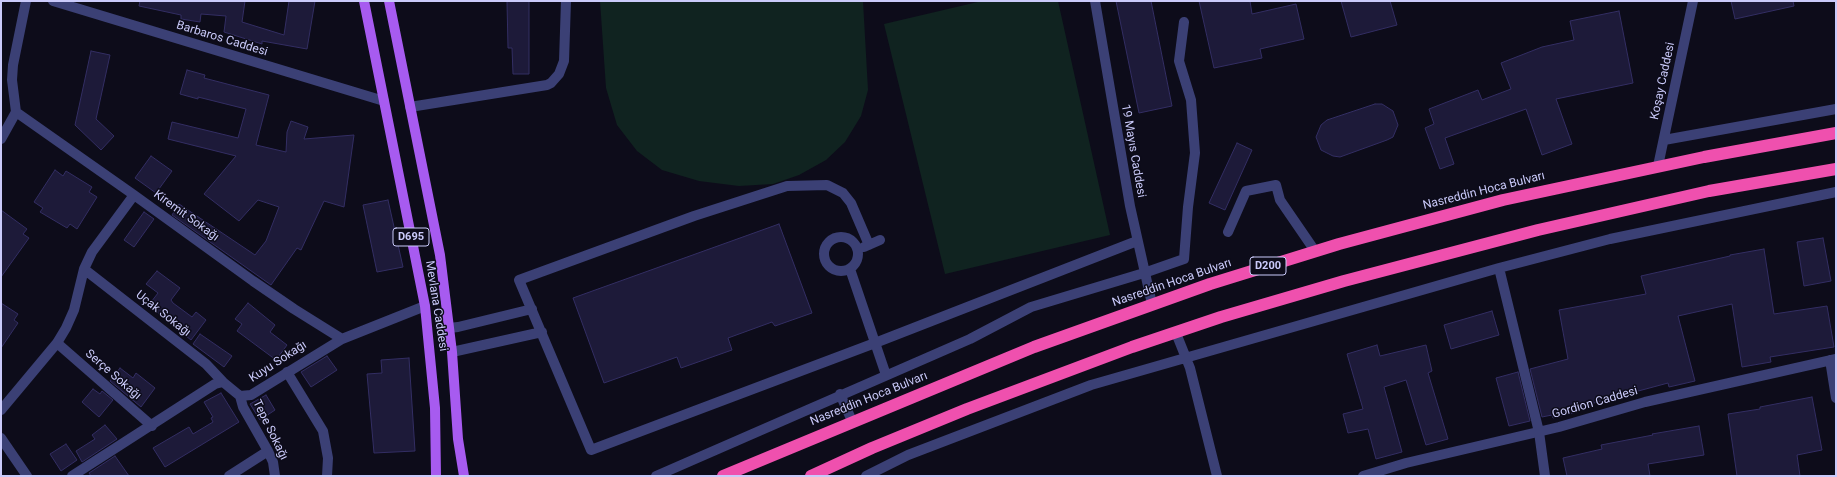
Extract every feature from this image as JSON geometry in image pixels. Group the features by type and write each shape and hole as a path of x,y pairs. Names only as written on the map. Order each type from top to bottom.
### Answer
{"highway":[{"name":"Nasreddin Hoca Bulvarı","path":"723,476 852,421 1034,347 1210,284 1316,251 1504,200 1658,166 1836,133"},
{"path":"811,476 872,448 967,409 1176,333 1344,281 1538,230 1709,191 1836,169"}],"main road":[{"name":"Mevlana Caddesi","path":"364,1 425,306 435,408 436,476"},
{"name":"Mevlana Caddesi","path":"389,1 440,255 450,328 458,439 464,476"}],"street":[{"path":"1,138 16,112 12,80 13,65 26,1"},
{"name":"Barbaros Caddesi","path":"53,1 384,101"},
{"path":"410,107 547,86 559,74 562,68 566,1"},
{"name":"19 Mayıs Caddesi","path":"1095,1 1137,241 1152,304"},
{"name":"Koşay Caddesi","path":"1658,166 1693,1"},
{"path":"656,476 840,394 970,339 1031,307 1144,273 1184,259 1188,206 1195,153 1191,100 1179,61 1184,22"},
{"path":"1664,140 1836,109"},
{"name":"Kiremit Sokağı","path":"16,112 253,281 342,339"},
{"path":"868,245 851,203 843,194 827,185 787,186 694,216 519,280 591,450 875,343 1137,241"},
{"path":"1228,232 1246,191 1276,185 1280,200 1316,251"},
{"path":"866,476 908,455 1091,385 1186,357 1499,268 1610,239 1836,192"},
{"path":"1,410 57,343 74,310 84,269 92,252 102,236 134,195"},
{"path":"840,237 851,240 858,249 857,261 850,269 844,271 834,269 826,261 824,250 830,241 840,237"},
{"path":"858,249 880,240"},
{"path":"1499,268 1539,432 1545,476"},
{"name":"Uçak Sokağı","path":"84,269 206,364 223,382"},
{"path":"850,269 886,375"},
{"name":"Kuyu Sokağı","path":"223,382 240,396 250,395 342,339 425,306"},
{"path":"450,328 532,309"},
{"path":"452,352 542,332"},
{"path":"1176,333 1186,357 1217,476"},
{"name":"Serçe Sokağı","path":"57,343 152,426"},
{"path":"1833,359 1836,398"},
{"name":"Gordion Caddesi","path":"1363,476 1406,463 1539,432 1645,402 1833,359"},
{"path":"287,372 323,432 328,458 327,476"},
{"path":"72,476 152,426 215,384 223,382"},
{"path":"840,394 852,421"},
{"name":"Tepe Sokağı","path":"240,396 243,407 273,462 275,476"},
{"path":"1,438 27,476"},
{"path":"230,476 268,451"}],"green space":[{"path":"600,1 863,1 868,90 861,116 845,142 826,160 799,175 773,184 739,186 699,181 662,170 637,151 617,125 606,88"},
{"path":"982,1 1058,1 1110,235 945,274 884,24"}],"building":[{"path":"140,1 245,1 242,22 284,35 289,1 315,1 307,49 262,41 262,44 224,32 226,16 201,14 200,22 181,19 181,15 139,6"},
{"path":"507,1 529,1 529,74 513,74 512,48 508,48"},
{"path":"1116,1 1151,1 1172,106 1139,113"},
{"path":"1199,1 1250,1 1252,14 1296,4 1304,39 1260,49 1262,58 1214,68"},
{"path":"1341,1 1390,1 1397,25 1351,37"},
{"path":"1731,1 1793,1 1794,6 1735,19"},
{"path":"1619,11 1633,83 1556,99 1572,144 1542,155 1526,109 1445,138 1454,164 1440,169 1425,128 1434,124 1429,109 1478,90 1482,100 1511,89 1501,63 1542,47 1574,40 1570,21"},
{"path":"91,51 110,55 96,119 114,136 101,150 75,125"},
{"path":"187,70 205,75 204,78 269,95 256,145 286,152 287,132 291,121 308,127 304,139 354,135 344,207 324,201 301,250 297,248 271,285 172,215 179,204 255,255 266,241 279,207 258,200 239,221 204,194 236,156 168,139 172,122 238,138 246,109 180,94"},
{"path":"1375,104 1382,104 1393,111 1398,125 1393,137 1340,157 1333,156 1321,150 1316,137 1321,125 1327,120"},
{"path":"1237,143 1252,150 1225,210 1209,203"},
{"path":"151,156 172,171 156,193 135,178"},
{"path":"55,170 63,176 66,171 92,187 89,192 97,197 77,229 70,224 67,228 40,212 43,208 34,202"},
{"path":"388,200 403,267 377,272 363,205"},
{"path":"1,210 27,229 23,234 29,238 1,277"},
{"path":"144,212 154,219 134,247 124,240"},
{"path":"779,224 812,313 775,326 772,322 728,338 732,350 681,368 677,357 604,383 573,298"},
{"path":"1823,238 1831,281 1804,286 1797,242"},
{"path":"1764,249 1774,314 1827,306 1834,347 1770,357 1771,362 1742,367 1732,304 1678,316 1695,381 1669,387 1668,383 1579,407 1580,411 1553,418 1552,415 1542,417 1530,369 1568,359 1559,310 1646,294 1641,276 1730,255"},
{"path":"157,271 180,288 171,300 173,303 192,317 196,312 206,320 191,340 181,332 183,330 148,306 158,293 146,284"},
{"path":"1,303 18,314 14,320 18,323 1,348"},
{"path":"248,303 275,325 270,332 287,345 276,360 237,331 242,324 235,319"},
{"path":"1492,311 1499,335 1451,349 1444,325"},
{"path":"200,334 232,356 224,367 193,344"},
{"path":"1377,345 1380,356 1426,345 1432,371 1428,373 1448,439 1426,445 1406,380 1384,387 1402,452 1376,459 1368,429 1348,433 1343,414 1363,409 1347,354"},
{"path":"327,356 337,370 311,387 301,372"},
{"path":"409,358 415,451 374,453 367,374 382,373 381,360"},
{"path":"120,368 133,378 136,373 155,388 141,407 110,381"},
{"path":"1518,372 1530,421 1509,426 1496,378"},
{"path":"93,389 100,394 102,391 113,400 99,417 82,402"},
{"path":"221,393 239,422 165,467 153,448 189,427 193,434 213,422 211,418 213,417 204,402"},
{"path":"266,395 275,410 260,420 250,404"},
{"path":"1812,397 1822,450 1797,455 1800,476 1737,476 1728,414 1760,409 1760,407"},
{"path":"105,425 117,439 82,462 76,451 95,439 92,435"},
{"path":"1699,426 1704,455 1648,464 1650,476 1567,476 1563,458 1602,449 1601,445"},
{"path":"66,444 77,460 61,471 50,454"},
{"path":"115,456 129,476 91,476 89,473"}]}
